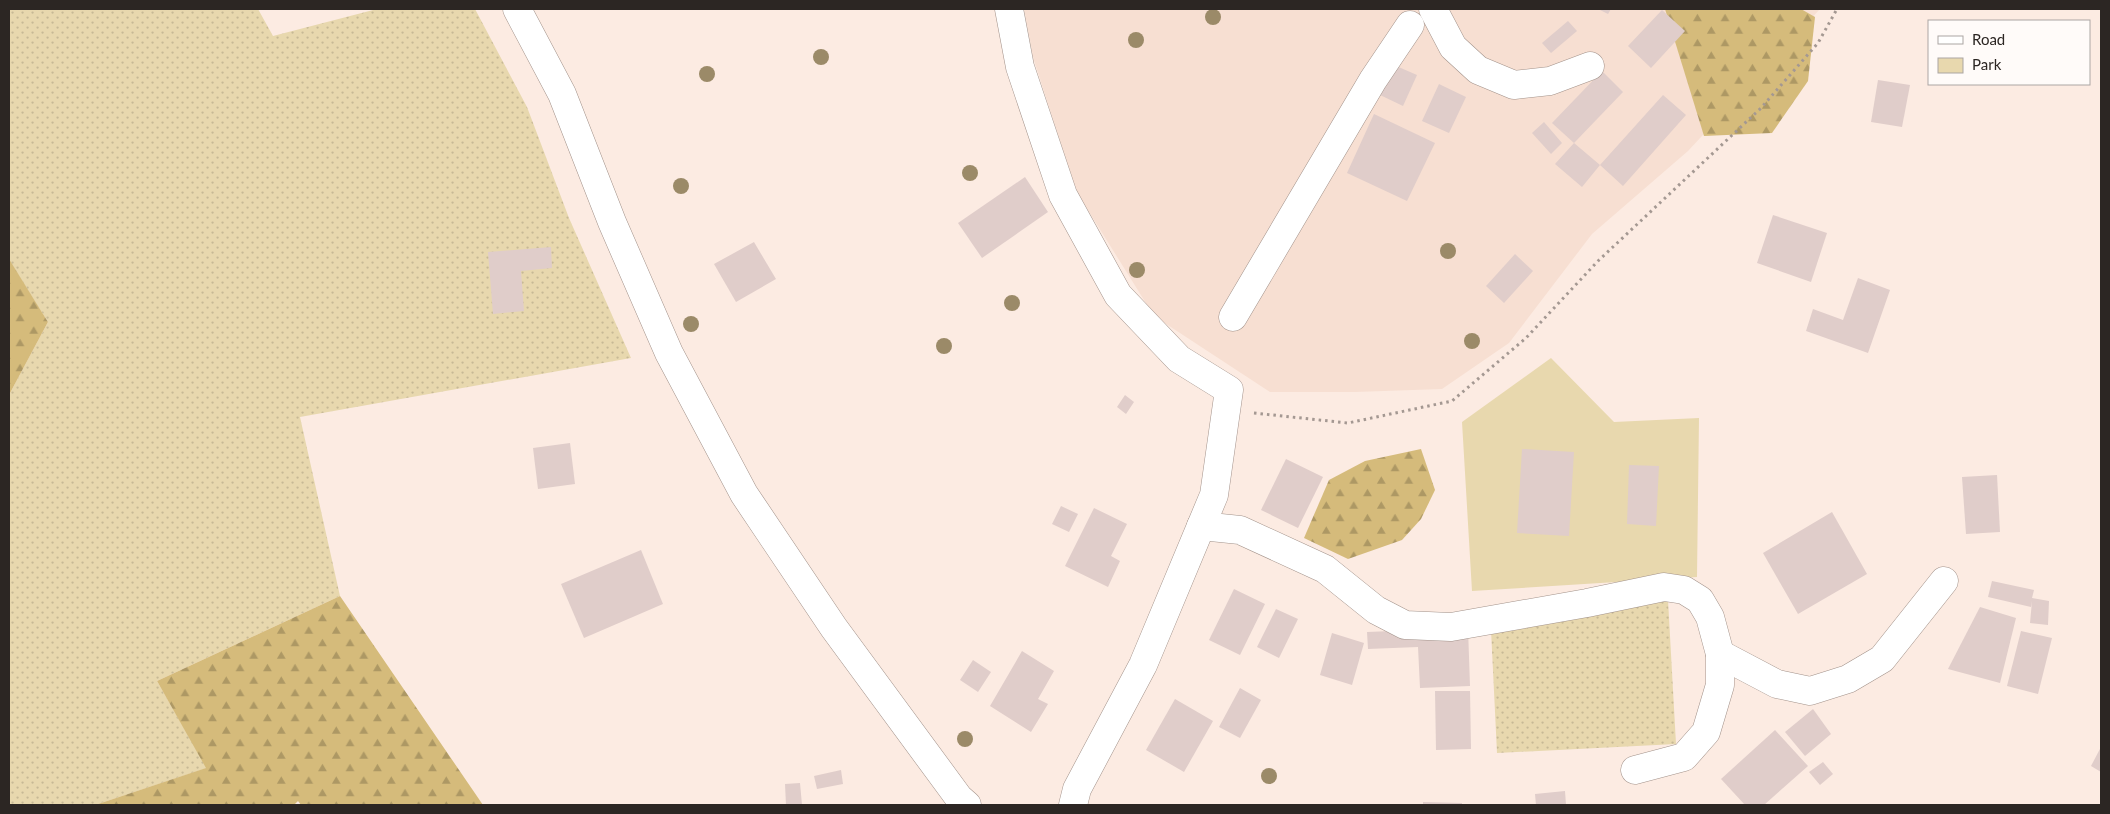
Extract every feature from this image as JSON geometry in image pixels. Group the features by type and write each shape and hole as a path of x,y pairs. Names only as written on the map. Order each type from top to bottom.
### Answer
{"street":[{"path":"517,9 562,94 612,222 669,353 744,494 834,628 962,803"},
{"path":"1009,9 1020,67 1063,195 1118,295 1179,360 1230,390 1214,495 1143,665 1069,800"},
{"path":"1432,9 1453,47 1478,70 1514,85 1550,81 1590,66"},
{"path":"1233,317 1410,14"},
{"path":"1201,526 1240,530 1326,569 1376,610 1405,625 1451,627 1587,603 1664,587 1684,590 1700,600 1710,617 1720,654 1720,685 1706,732 1684,757 1635,770"},
{"path":"1720,654 1777,684 1810,691 1848,679 1882,659 1944,581"}],"path":[{"path":"1226,410 1348,423 1452,401 1526,338 1598,261 1761,108 1818,43 1837,9"}],"shaded area":[{"path":"1024,9 1820,9 1688,151 1592,234 1509,343 1442,389 1270,392 1154,316 1076,191 1033,57"}],"green space":[{"path":"9,9 258,9 273,36 377,9 475,9 527,107 569,218 631,358 300,417 340,596 157,681 207,768 95,805 9,805 9,395 48,322 9,260"},
{"path":"1665,9 1801,9 1815,17 1808,81 1772,133 1704,136"},
{"path":"9,259 48,322 9,395"},
{"path":"1551,358 1614,422 1699,418 1697,577 1472,591 1462,422"},
{"path":"1421,449 1435,490 1421,519 1402,540 1348,559 1304,538 1329,480 1365,461"},
{"path":"340,596 483,805 301,805 298,801 294,805 95,805 206,768 157,681"},
{"path":"1668,600 1676,744 1497,753 1490,609"}],"building":[{"path":"1598,9 1611,9 1608,14"},
{"path":"1662,10 1685,31 1651,68 1628,46"},
{"path":"1568,21 1577,31 1551,53 1542,43"},
{"path":"1394,65 1417,75 1403,106 1380,95"},
{"path":"1602,71 1623,92 1574,143 1552,123"},
{"path":"1878,80 1910,85 1902,127 1871,122"},
{"path":"1439,84 1466,97 1449,133 1422,121"},
{"path":"1663,95 1686,115 1623,186 1600,165"},
{"path":"1374,114 1435,143 1407,201 1347,173"},
{"path":"1544,122 1562,143 1551,154 1532,133"},
{"path":"1574,143 1600,165 1582,187 1555,164"},
{"path":"1025,177 1048,212 982,258 958,223"},
{"path":"1773,215 1827,233 1811,282 1757,263"},
{"path":"754,242 776,279 736,302 714,264"},
{"path":"551,247 552,268 521,271 524,311 493,314 488,252"},
{"path":"1515,254 1533,271 1504,303 1486,286"},
{"path":"1858,278 1890,290 1868,353 1806,331 1813,309 1843,320"},
{"path":"1125,395 1134,402 1126,414 1117,407"},
{"path":"570,443 575,484 538,489 533,448"},
{"path":"1522,449 1574,452 1569,536 1517,533"},
{"path":"1286,459 1323,477 1298,528 1261,510"},
{"path":"1629,465 1659,466 1656,526 1627,524"},
{"path":"1997,475 2000,532 1966,534 1962,477"},
{"path":"1061,506 1078,514 1069,532 1052,524"},
{"path":"1094,508 1127,524 1111,556 1120,561 1108,587 1065,566"},
{"path":"1832,512 1867,574 1798,614 1763,553"},
{"path":"641,550 663,604 584,638 561,584"},
{"path":"1992,581 2034,590 2032,598 2049,601 2048,625 2030,623 2032,601 2031,607 1988,597"},
{"path":"1234,589 1265,604 1240,655 1209,640"},
{"path":"1980,607 2016,618 2000,683 1948,669"},
{"path":"1276,609 1298,619 1279,658 1257,647"},
{"path":"1468,628 1470,686 1420,688 1418,647 1368,649 1367,632"},
{"path":"2021,631 2052,638 2038,694 2007,686"},
{"path":"1332,633 1364,643 1352,685 1320,675"},
{"path":"1022,651 1054,671 1038,699 1048,704 1031,732 990,706"},
{"path":"973,660 991,672 978,692 960,680"},
{"path":"1240,688 1261,700 1240,738 1219,727"},
{"path":"1435,691 1470,691 1471,749 1436,750"},
{"path":"1175,699 1213,721 1184,772 1146,750"},
{"path":"1813,709 1831,734 1805,756 1785,732"},
{"path":"1775,730 1808,766 1764,805 1745,805 1721,779"},
{"path":"2101,747 2101,772 2091,766"},
{"path":"1823,762 1833,774 1820,785 1809,772"},
{"path":"841,770 843,784 817,789 814,776"},
{"path":"800,783 802,805 786,805 785,784"},
{"path":"1565,791 1566,805 1536,805 1535,794"},
{"path":"1423,802 1462,803 1462,805 1423,805"}]}
